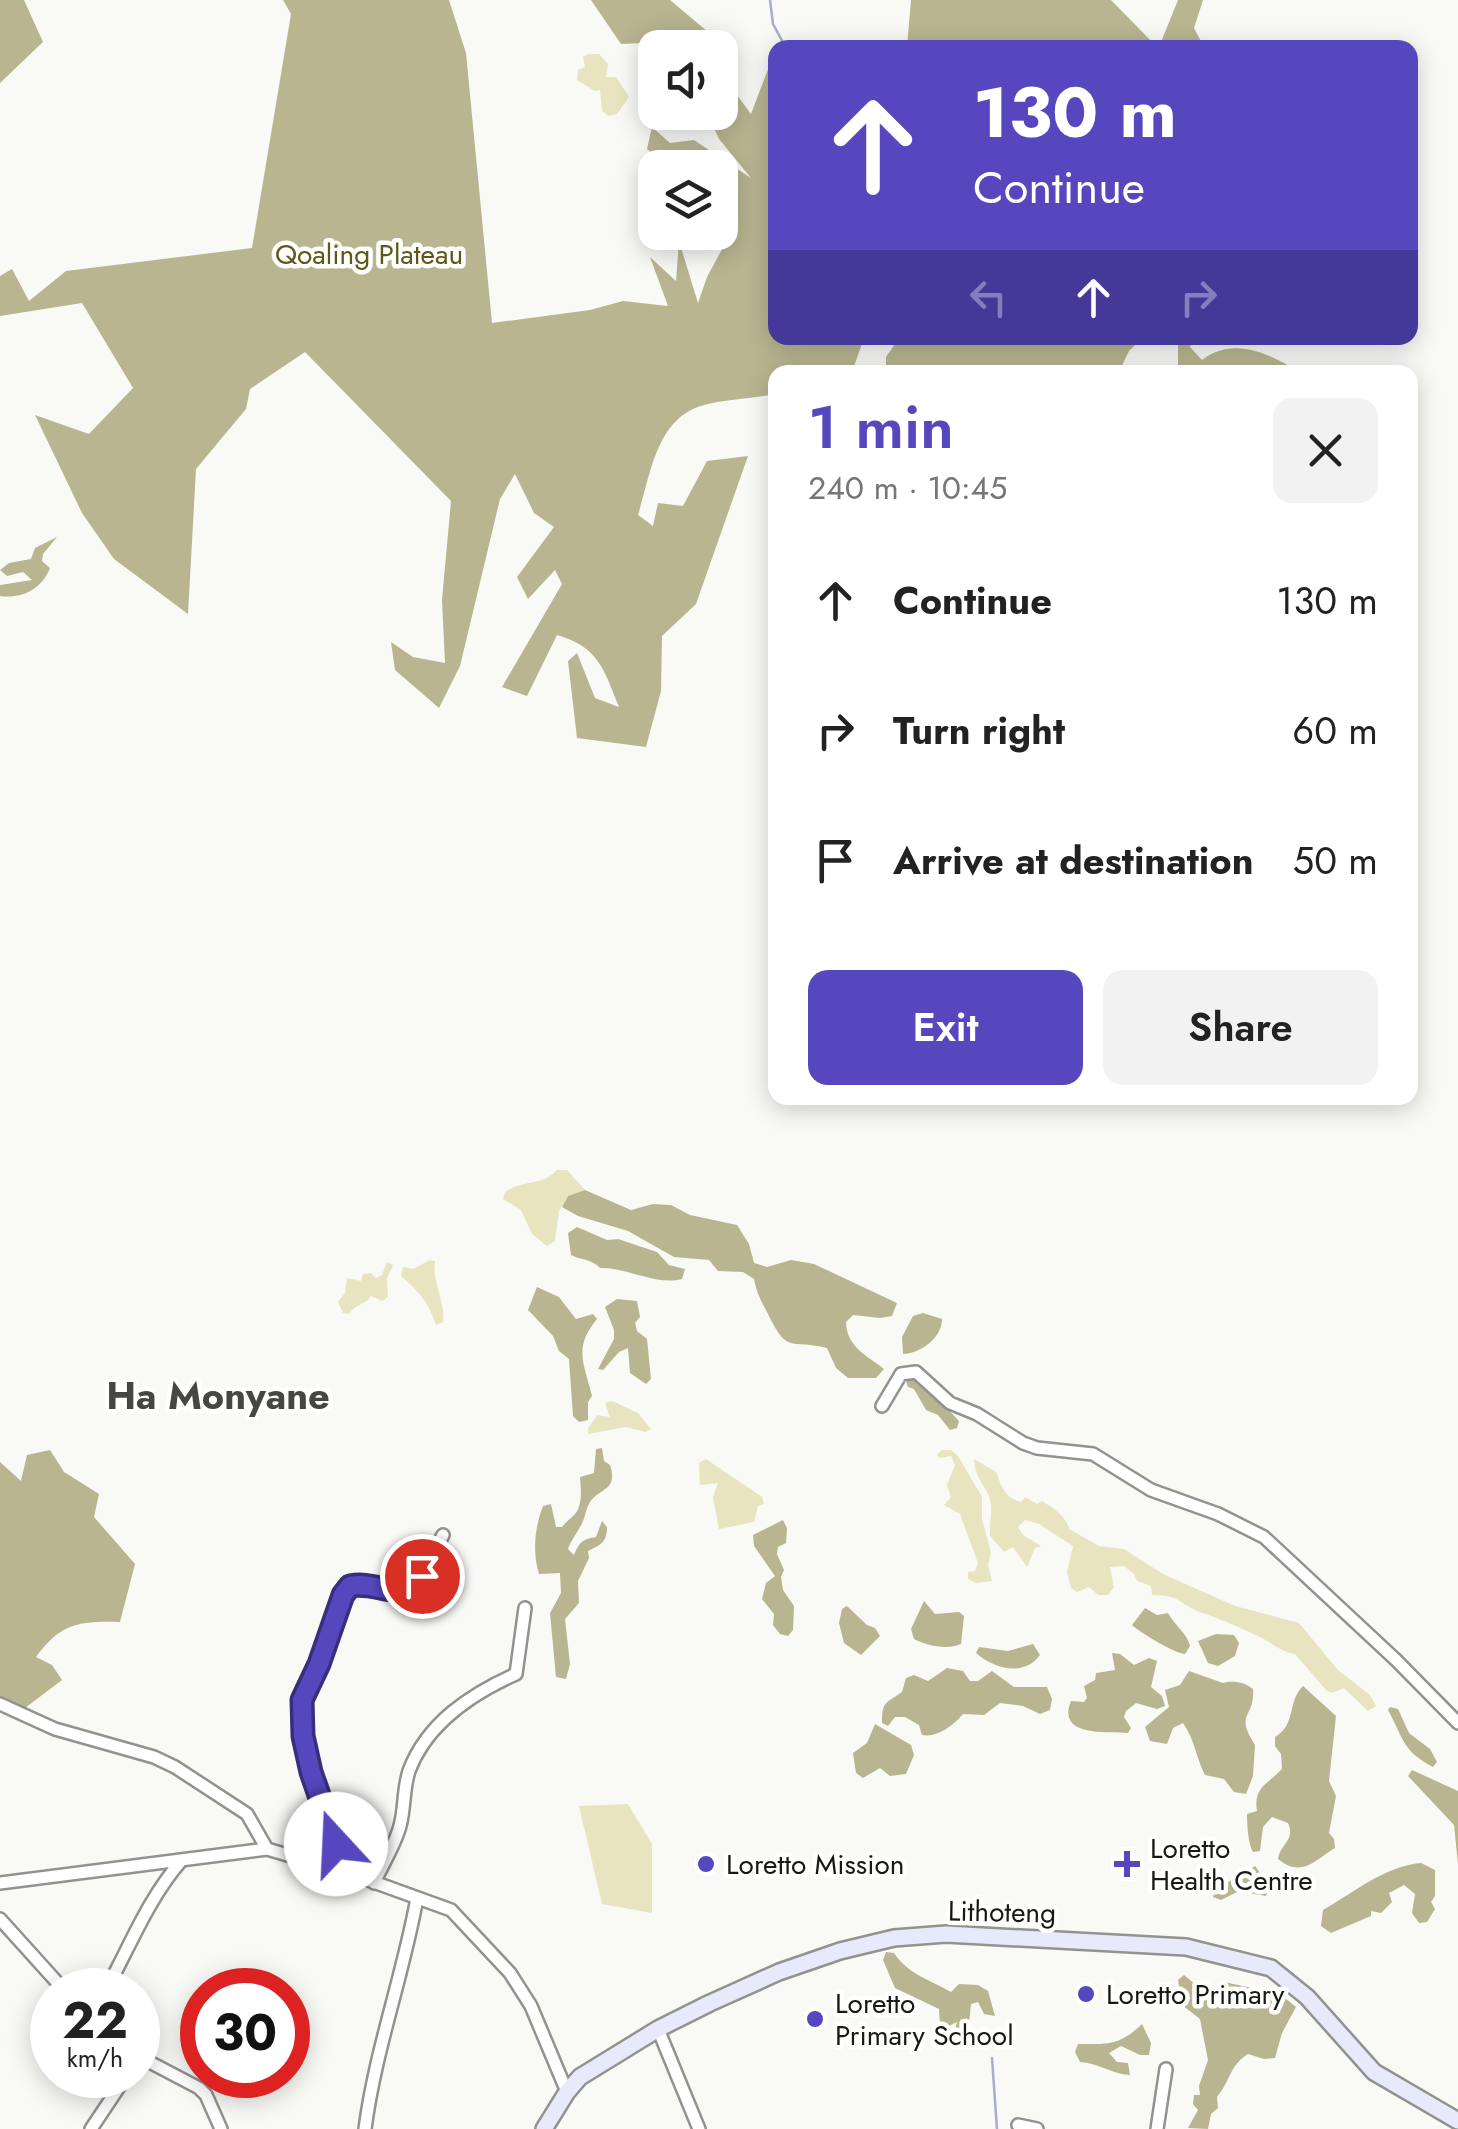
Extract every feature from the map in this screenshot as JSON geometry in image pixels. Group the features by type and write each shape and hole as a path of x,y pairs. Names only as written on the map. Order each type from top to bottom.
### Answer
{"main road":[{"name":"Lithoteng","path":"544,2129 580,2077 658,2028 779,1972 840,1951 894,1938 946,1934 1186,1946 1226,1954 1280,1974 1308,1997 1374,2072 1458,2121"}],"street":[{"path":"882,1406 901,1374 916,1372 950,1403 978,1414 1023,1443 1093,1454 1151,1490 1218,1514 1264,1537 1458,1723"},
{"path":"346,1872 315,1788 303,1736 302,1700 350,1586 360,1584 403,1592 413,1588 443,1535"},
{"path":"374,1883 400,1826 408,1775 424,1739 454,1710 516,1674 525,1608"},
{"path":"0,1704 54,1729 175,1766 247,1814 268,1849"},
{"path":"0,1883 268,1849 450,1910 510,1973 532,2006 566,2092"},
{"path":"118,1968 163,1881 181,1862"},
{"path":"365,2129 371,2082 406,1958 416,1898"},
{"path":"0,1920 44,1968"},
{"path":"658,2028 698,2129"},
{"path":"160,2068 199,2088 221,2129"},
{"path":"1158,2129 1166,2070"},
{"path":"91,2129 112,2098"},
{"path":"1018,2125 1037,2129"}],"shaded area":[{"path":"599,54 608,64 606,77 616,77 629,97 617,114 609,116 602,111 600,90 577,80 578,70 585,67 583,57"},
{"path":"557,1170 567,1170 585,1190 568,1196 559,1211 555,1241 547,1246 532,1234 521,1210 503,1199 512,1188"},
{"path":"435,1261 443,1307 443,1322 436,1325 422,1297 401,1276 403,1267 413,1269"},
{"path":"387,1262 393,1265 387,1278 388,1297 382,1301 371,1296 349,1314 343,1313 338,1302 345,1293 347,1278 361,1281 363,1274 371,1273 376,1278 382,1275"},
{"path":"612,1401 638,1413 651,1429 645,1432 626,1427 588,1434 597,1415 610,1417 605,1403"},
{"path":"942,1450 951,1450 958,1456 982,1497 992,1581 976,1583 968,1579 968,1572 975,1571 978,1563 960,1514 944,1505 951,1497 947,1485 955,1465 951,1456 937,1455"},
{"path":"706,1459 762,1497 764,1504 758,1506 754,1522 719,1529 713,1497 718,1483 700,1485 699,1463"},
{"path":"974,1459 996,1472 1011,1497 1021,1502 1025,1497 1037,1504 1042,1501 1062,1516 1069,1529 1099,1546 1124,1549 1163,1574 1235,1606 1299,1623 1338,1670 1370,1695 1376,1706 1368,1711 1344,1688 1332,1693 1326,1690 1295,1654 1176,1599 1152,1595 1151,1586 1137,1581 1124,1566 1110,1567 1114,1587 1108,1595 1098,1595 1089,1587 1077,1592 1071,1588 1067,1572 1073,1546 1039,1524 1025,1520 1018,1527 1041,1546 1035,1548 1027,1567 1013,1547 1004,1552 990,1536 990,1500"},
{"path":"628,1804 652,1844 652,1913 602,1904 579,1806"}],"green space":[{"path":"0,0 24,0 43,42 0,83"},
{"name":"Qoaling Plateau","path":"283,0 449,0 466,53 492,323 590,310 623,301 668,306 650,257 676,281 678,250 682,250 698,303 721,250 738,250 738,169 751,178 738,162 738,150 728,150 715,130 738,130 738,96 751,114 768,69 768,345 862,345 854,365 768,365 768,395 704,405 675,422 665,435 638,515 653,526 658,503 683,506 707,461 748,456 696,604 662,636 661,691 646,747 577,738 568,661 577,653 595,698 619,707 598,662 571,640 557,635 527,696 502,687 562,584 555,570 528,599 517,577 554,527 534,513 515,474 500,499 460,666 439,708 395,670 391,642 413,657 445,663 442,600 451,501 305,352 250,389 246,409 196,469 188,614 114,559 82,513 35,415 89,434 133,388 82,303 0,316 0,276 12,269 29,301 66,271 252,248 291,14"},
{"path":"591,0 670,0 706,30 638,30 638,43 621,44"},
{"path":"911,0 1111,0 1150,40 908,40"},
{"path":"1178,0 1203,0 1194,28 1200,40 1162,40"},
{"name":"Qoaling Plateau","path":"651,130 670,143 694,140 709,150 647,149"},
{"path":"894,345 1135,345 1122,365 886,365 886,357"},
{"path":"1178,345 1191,345 1202,360 1234,348 1286,365 1178,365"},
{"path":"57,537 43,554 42,561 50,568 42,582 23,594 0,596 0,585 32,580 23,572 7,576 0,570 9,563 31,559 35,548"},
{"path":"585,1190 631,1210 653,1204 671,1205 690,1215 737,1225 749,1244 754,1263 767,1267 791,1260 814,1264 897,1303 892,1316 853,1315 846,1322 854,1345 884,1369 876,1378 848,1378 836,1368 827,1348 792,1343 781,1336 754,1279 743,1272 718,1271 709,1260 674,1257 628,1231 562,1207 568,1196"},
{"path":"577,1227 607,1240 618,1239 657,1252 669,1265 685,1269 682,1279 662,1280 600,1268 571,1255 568,1233"},
{"path":"537,1287 559,1297 576,1319 593,1314 597,1319 583,1347 592,1396 588,1420 579,1422 573,1416 569,1359 528,1310"},
{"path":"617,1299 637,1301 637,1331 647,1339 651,1379 646,1384 630,1373 628,1348 603,1370 598,1369 614,1339 605,1307"},
{"path":"923,1313 942,1319 939,1332 924,1347 903,1354 902,1337 913,1316"},
{"path":"912,1376 959,1421 957,1428 950,1430 938,1415 926,1410 914,1389 908,1387 906,1381"},
{"path":"602,1448 612,1480 589,1504 568,1549 574,1555 582,1542 596,1537 602,1521 607,1527 602,1542 588,1551 589,1558 578,1581 579,1603 565,1619 570,1664 566,1679 556,1677 550,1613 561,1593 560,1573 539,1574 536,1531 543,1506 551,1504 556,1527 562,1527 576,1513 581,1498 580,1477 594,1473 596,1449"},
{"path":"50,1450 64,1472 99,1494 94,1517 135,1564 120,1622 72,1626 54,1637 36,1657 52,1665 62,1680 25,1708 0,1699 0,1462 21,1481 27,1455"},
{"path":"783,1520 786,1543 778,1547 777,1554 784,1570 783,1590 794,1606 793,1630 788,1636 780,1634 773,1625 774,1614 762,1599 766,1583 775,1576 754,1546 753,1535"},
{"path":"924,1601 935,1614 959,1612 964,1616 961,1644 938,1646 914,1639 911,1629"},
{"path":"847,1606 880,1636 861,1655 844,1643 839,1623 842,1609"},
{"path":"1145,1608 1157,1615 1168,1613 1189,1642 1185,1654 1132,1625"},
{"path":"1216,1634 1234,1635 1239,1643 1235,1656 1218,1666 1208,1663 1198,1641"},
{"path":"1033,1644 1040,1655 1017,1668 991,1663 976,1653 979,1647 1008,1651"},
{"path":"1112,1653 1134,1665 1149,1658 1157,1661 1151,1687 1162,1696 1165,1706 1157,1709 1136,1703 1124,1717 1131,1728 1128,1733 1077,1727 1068,1713 1071,1701 1084,1702 1084,1686 1095,1680 1096,1673 1115,1670"},
{"path":"947,1668 963,1671 970,1681 978,1681 992,1671 1014,1687 1047,1687 1052,1699 1050,1710 1040,1714 1023,1706 1000,1703 984,1715 963,1714 933,1735 922,1735 919,1725 905,1717 895,1717 888,1726 882,1723 884,1706 902,1692 906,1678 914,1675 928,1681"},
{"path":"1189,1671 1253,1689 1246,1727 1255,1745 1253,1776 1246,1794 1234,1792 1224,1779 1205,1775 1183,1723 1173,1728 1167,1744 1150,1741 1145,1727 1169,1707 1165,1690 1180,1685"},
{"path":"1303,1686 1336,1716 1329,1781 1336,1796 1329,1833 1335,1848 1307,1866 1294,1867 1278,1859 1289,1838 1288,1823 1272,1817 1263,1827 1260,1851 1253,1852 1247,1814 1257,1811 1259,1791 1282,1769 1275,1737 1286,1726"},
{"path":"1398,1709 1409,1733 1430,1749 1437,1762 1433,1767 1409,1749 1388,1710"},
{"path":"875,1724 911,1745 914,1755 906,1774 890,1776 880,1768 863,1778 856,1773 853,1753 867,1743"},
{"path":"1412,1770 1458,1791 1458,1864 1454,1825 1408,1776"},
{"path":"1421,1863 1435,1870 1435,1896 1431,1902 1435,1909 1427,1922 1419,1923 1412,1913 1415,1894 1404,1885 1389,1893 1392,1902 1381,1913 1371,1911 1371,1916 1331,1933 1321,1926 1323,1910 1382,1875"},
{"path":"1255,1866 1269,1885 1266,1896 1239,1891 1221,1900 1213,1897 1216,1884 1223,1885"},
{"path":"886,1952 894,1953 913,1972 951,1992 959,1984 978,1985 988,1991 995,2016 984,2014 978,2002 971,2004 968,2033 955,2031 957,2022 949,2026 940,2024 939,2009 895,1988 883,1960"},
{"path":"1184,1975 1213,1999 1231,2000 1224,1982 1280,1994 1296,2007 1282,2033 1275,2058 1248,2054 1237,2063 1217,2097 1218,2108 1211,2114 1208,2129 1188,2128 1198,2110 1193,2104 1194,2095 1200,2095 1208,2060 1200,2019 1182,2005 1178,1980"},
{"path":"1142,2024 1151,2043 1149,2055 1121,2046 1109,2053 1117,2062 1128,2063 1130,2075 1080,2062 1075,2052 1078,2044 1113,2042"}],"waterway":[{"path":"770,0 773,24 782,40"},
{"path":"992,2058 997,2129"}],"place":[{"name":"Loretto Mission","path":"706,1864"},
{"name":"Loretto Health Centre","path":"1127,1864"},
{"name":"Loretto Primary","path":"1086,1994"},
{"name":"Loretto Primary School","path":"815,2019"}],"district":[{"name":"Ha Monyane","path":"218,1395"}],"route":[{"path":"336,1844 311,1772 303,1736 302,1700 350,1586 360,1584 403,1592 413,1588 422,1576"}]}
